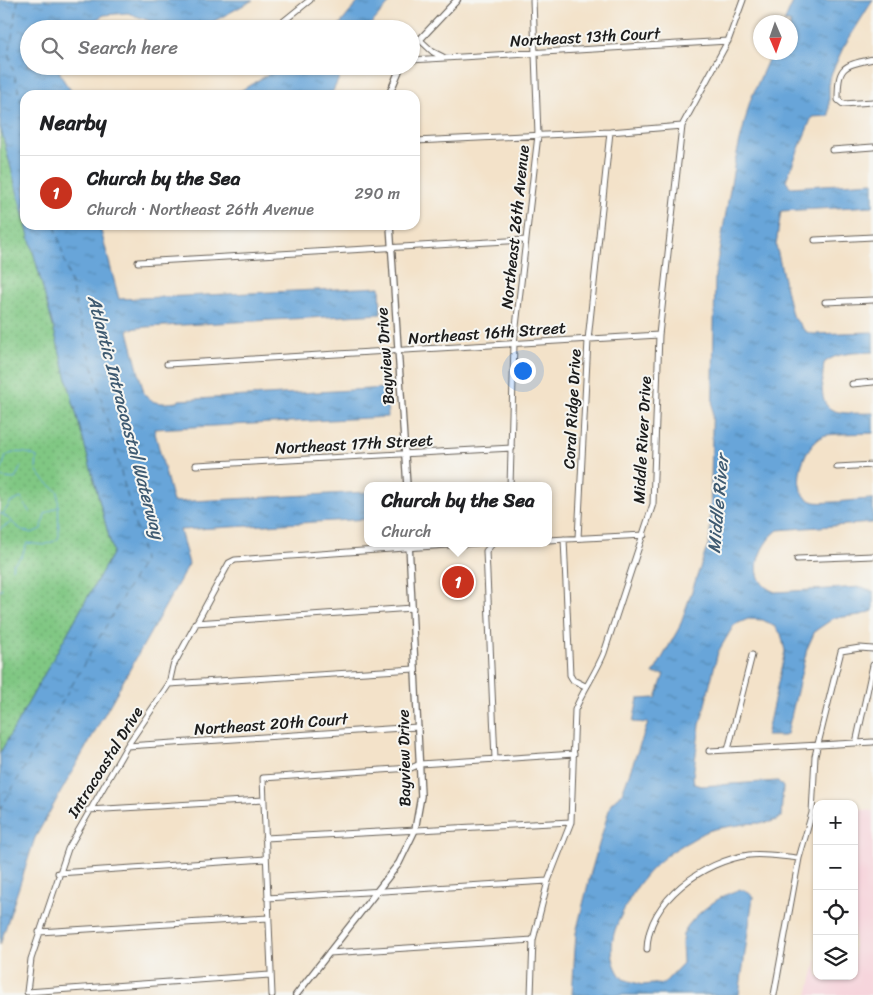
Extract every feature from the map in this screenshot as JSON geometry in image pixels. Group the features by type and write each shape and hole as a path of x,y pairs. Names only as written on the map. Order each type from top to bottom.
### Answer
{"street":[{"path":"285,20 310,0"},
{"path":"420,39 457,0"},
{"name":"Northeast 26th Avenue","path":"510,482 514,344 538,135 534,0"},
{"name":"Middle River Drive","path":"531,995 533,940 548,880 571,822 575,710 604,653 653,504 659,335 682,126 728,41 743,0"},
{"path":"420,41 433,52 444,57"},
{"name":"Northeast 13th Court","path":"420,59 728,41"},
{"path":"873,58 847,64 843,68 838,93 838,100 843,104 873,102"},
{"path":"391,90 397,75"},
{"path":"420,141 610,132 682,126"},
{"name":"Coral Ridge Drive","path":"578,538 588,340 610,132"},
{"path":"832,150 873,147"},
{"name":"Bayview Drive","path":"390,230 407,482"},
{"path":"815,240 873,237"},
{"path":"138,262 392,246 526,240"},
{"path":"825,302 873,300"},
{"name":"Northeast 16th Street","path":"167,364 659,335"},
{"path":"852,384 873,382"},
{"name":"Northeast 17th Street","path":"196,465 512,448"},
{"path":"837,467 873,466"},
{"path":"552,540 644,535"},
{"path":"564,539 570,675 573,680 586,686"},
{"name":"Intracoastal Drive","path":"270,975 27,992 31,959 58,873 68,849 88,810 127,746 169,684 173,666 229,563 235,560 397,547"},
{"name":"Bayview Drive","path":"298,994 399,863 415,830 421,796 409,547"},
{"path":"490,547 486,552 495,759"},
{"path":"797,559 873,556"},
{"path":"195,623 413,608"},
{"path":"774,995 799,858 812,813 815,756 841,651 850,648 873,649"},
{"path":"728,750 752,656"},
{"path":"856,743 873,665"},
{"path":"169,684 415,669"},
{"name":"Northeast 20th Court","path":"127,746 418,727"},
{"path":"709,751 873,742"},
{"path":"272,995 263,778 412,768 420,764 574,754"},
{"path":"88,810 264,800"},
{"path":"265,838 571,822"},
{"path":"647,949 647,935 653,920 671,895 705,868 749,855 799,858"},
{"path":"58,873 266,859"},
{"path":"268,898 548,880"},
{"path":"39,932 268,918"},
{"path":"329,953 533,940"}],"shaded area":[{"path":"858,809 873,811 873,995 808,995 813,974 813,980 858,980"}],"green space":[{"path":"0,126 20,201 20,230 28,230 113,552 0,753"}],"water":[{"path":"0,0 253,0 216,20 147,20 128,13 104,15 96,20 20,20 20,75 62,75 71,90 20,90 20,203 0,126"},
{"path":"360,0 392,0 375,20 343,20"},
{"name":"Middle River","path":"794,0 873,0 843,48 829,79 829,116 812,117 786,180 790,187 873,182 873,206 781,211 776,245 792,315 805,331 812,334 873,332 873,352 847,354 829,359 824,363 822,380 824,401 829,408 845,413 873,413 873,433 823,436 809,449 801,469 800,480 801,490 806,497 815,502 873,499 873,523 778,530 765,544 760,553 757,572 760,580 766,587 775,592 862,587 873,591 873,611 861,615 834,618 815,631 807,649 787,734 784,736 766,736 785,651 781,634 775,627 763,620 748,619 734,625 718,652 700,725 693,776 694,784 701,786 778,781 783,787 781,817 769,822 711,830 678,848 657,864 640,883 626,905 614,933 613,957 618,972 623,979 642,985 664,983 683,963 683,935 692,921 718,899 737,891 747,891 753,897 739,995 572,995 576,933 591,872 611,803 622,793 648,723 633,722 638,699 656,698 664,674 653,674 679,628 710,539 715,275 735,161 750,101 768,60 798,60 798,15 787,15"},
{"path":"268,75 341,75 333,90 242,90"},
{"name":"Atlantic Intracoastal Waterway","path":"27,230 101,230 119,299 380,287 381,314 129,329 144,393 155,402 168,403 178,402 179,400 386,388 388,417 154,429 173,502 364,492 364,519 180,530 189,564 35,838 0,945 0,753 113,552"}],"waterway":[{"path":"0,474 6,456 17,452 30,454 37,457 36,469 41,476 58,492 59,536 57,540 44,545 27,543 22,556 13,564 12,569"},
{"path":"0,474 3,478 15,479 21,466"},
{"path":"3,514 10,503 21,498 30,513"},
{"path":"0,513 21,530 32,533 41,529 45,514 57,507"},
{"path":"0,529 10,523"}],"ferry route":[{"path":"18,0 9,55 20,96"},
{"path":"0,810 143,562 142,551 56,230"}],"place":[{"name":"Church by the Sea","path":"458,582"}]}
